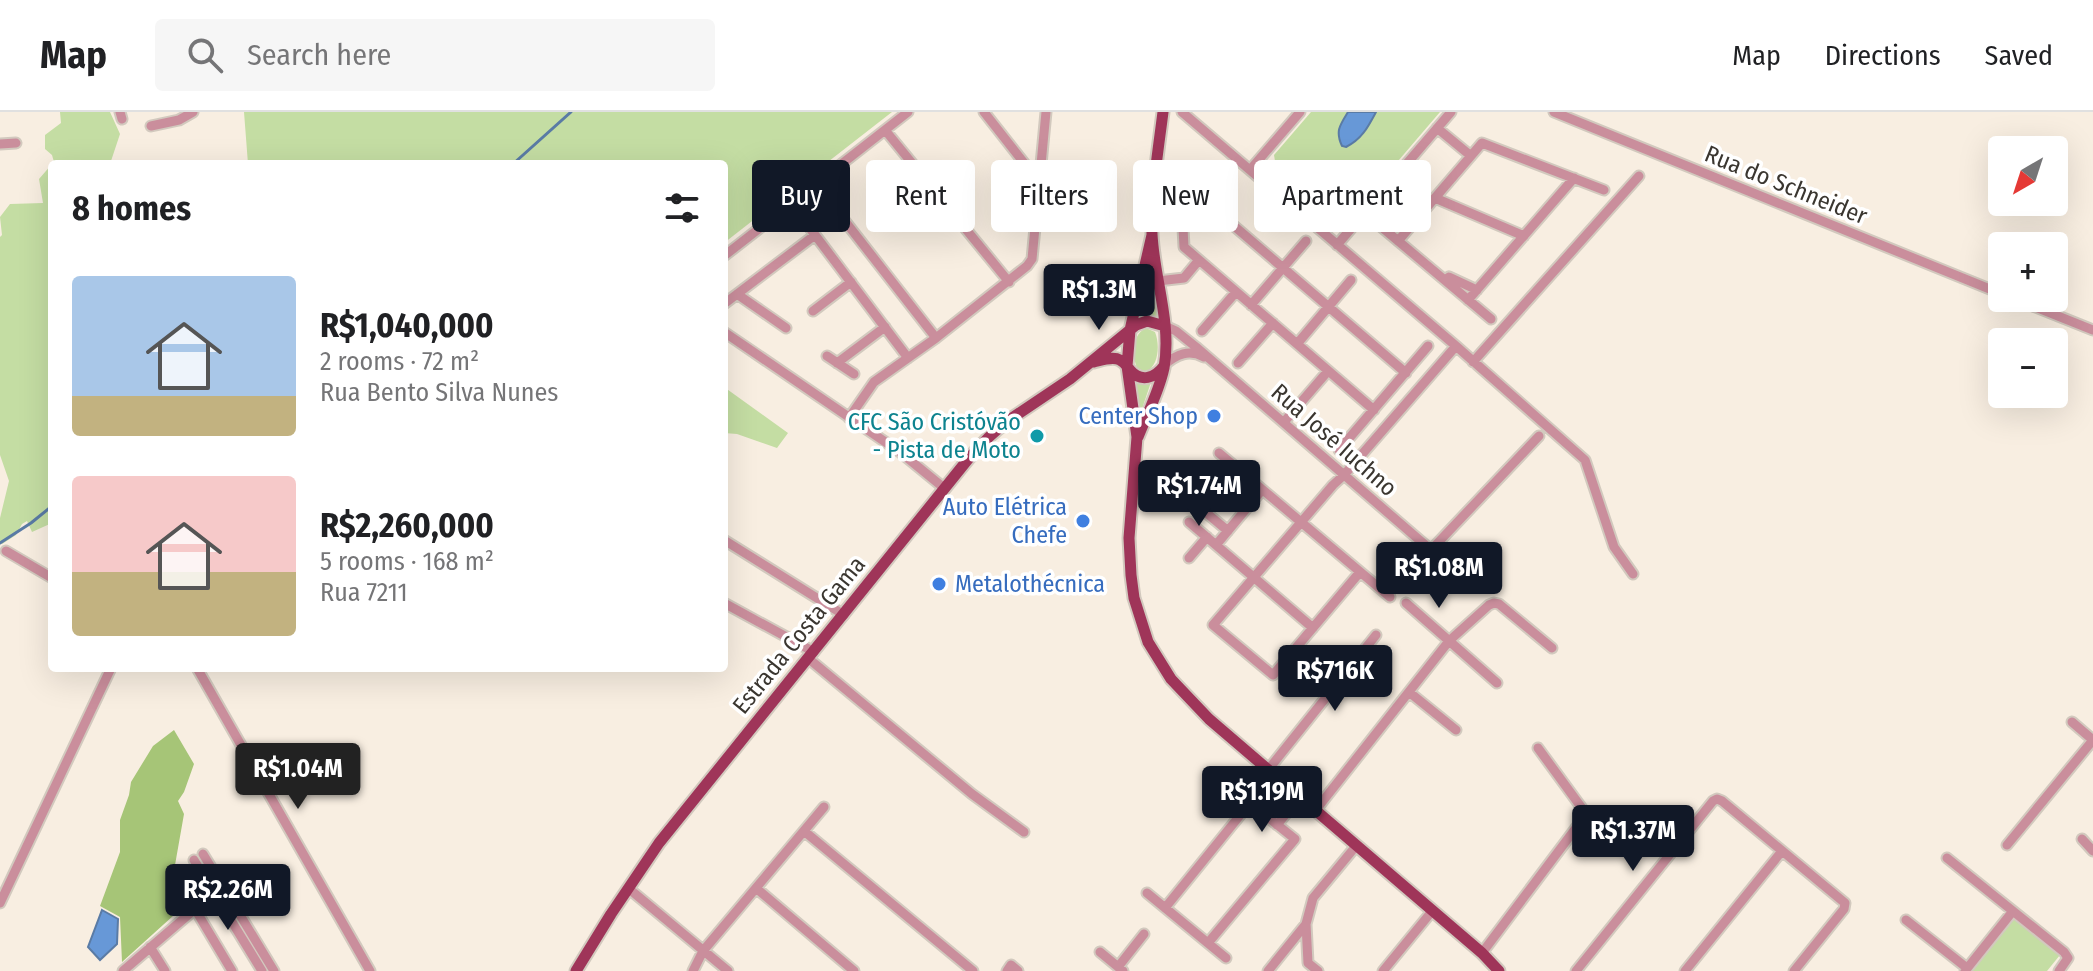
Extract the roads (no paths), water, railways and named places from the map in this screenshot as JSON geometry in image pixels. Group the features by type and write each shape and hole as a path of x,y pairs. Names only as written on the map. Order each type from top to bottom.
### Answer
{"main road":[{"path":"1137,437 1164,365 1165,326 1152,235 1154,174 1163,112"},
{"path":"1152,235 1130,330 1127,366 1137,437 1129,538 1131,575 1134,598 1148,642 1171,679 1190,701 1299,798 1433,910 1499,971"},
{"path":"1130,330 1147,321 1165,326"},
{"name":"Estrada Costa Gama","path":"576,971 659,843 944,488 1006,422 1093,362 1130,330"},
{"path":"1093,362 1116,359 1134,375 1146,378 1157,374 1164,365"},
{"path":"1482,953 1509,971"}],"street":[{"path":"151,126 179,120 193,112"},
{"path":"847,160 908,112"},
{"path":"984,112 1022,160"},
{"path":"1041,160 1046,112"},
{"path":"1182,112 1585,460 1614,547 1633,574"},
{"path":"1250,170 1300,112"},
{"path":"1337,245 1451,112"},
{"name":"Rua do Schneider","path":"1554,112 1988,288"},
{"path":"1437,128 1471,156"},
{"path":"885,130 1009,282"},
{"path":"0,144 16,143"},
{"path":"1398,241 1482,143 1604,190"},
{"path":"1473,362 1639,176"},
{"path":"1468,300 1574,178"},
{"path":"1435,198 1524,236"},
{"path":"850,228 936,338"},
{"path":"1238,229 1406,373"},
{"path":"728,253 755,232"},
{"path":"813,232 908,358"},
{"path":"849,418 874,382 1021,273 1032,259 1034,232"},
{"path":"1183,232 1184,247 1374,410"},
{"path":"1387,232 1491,319"},
{"path":"728,301 815,235"},
{"path":"1251,305 1306,241"},
{"path":"1158,281 1184,278 1199,260"},
{"path":"1446,281 1449,277 1477,290"},
{"path":"1297,344 1351,280"},
{"path":"813,311 851,282"},
{"path":"1202,331 1236,292"},
{"path":"737,294 786,328"},
{"path":"2048,312 2093,330"},
{"path":"1238,363 1273,323"},
{"name":"Rua José Iuchno","path":"1165,326 1182,335 1431,550 1539,436"},
{"path":"837,363 885,327"},
{"path":"728,335 900,452 944,488"},
{"path":"1339,450 1428,346"},
{"path":"1360,572 1273,675 1213,625 1456,346"},
{"path":"1164,365 1173,357 1191,353 1212,361"},
{"path":"827,356 854,374"},
{"path":"1284,422 1328,371"},
{"path":"1219,453 1390,597"},
{"path":"1216,545 1262,490"},
{"path":"1191,500 1228,531"},
{"path":"1189,522 1313,628"},
{"path":"1189,558 1207,537"},
{"path":"728,542 844,615"},
{"path":"6,551 48,576"},
{"path":"1406,603 1497,683"},
{"path":"1315,811 1449,641 1489,605 1499,604 1552,648"},
{"path":"728,605 811,656 972,794 1024,832"},
{"path":"1268,770 1376,635"},
{"path":"0,903 109,672"},
{"path":"199,672 370,971"},
{"path":"1409,692 1456,730"},
{"path":"2007,845 2093,740 2072,722"},
{"path":"1482,953 1585,816 1538,748"},
{"path":"1277,825 1299,798"},
{"path":"1576,971 1717,799 1845,903 1844,909 1794,971"},
{"path":"1165,908 1250,803 1295,839 1208,943"},
{"path":"693,971 703,951 824,807"},
{"path":"804,831 973,971"},
{"path":"2082,839 2093,851"},
{"path":"1318,971 1308,963 1306,924 1313,898 1356,846"},
{"path":"1685,971 1782,851"},
{"path":"262,971 198,857 274,971"},
{"path":"1947,858 2064,952 2068,958 2059,971"},
{"path":"628,888 728,971"},
{"path":"756,888 854,971"},
{"path":"1147,893 1226,958"},
{"path":"123,971 195,909 232,971"},
{"path":"1383,971 1433,910"},
{"path":"1906,920 1966,970 2013,911"},
{"path":"1268,971 1306,924"},
{"path":"1100,952 1121,969 1144,934"},
{"path":"150,947 165,971"}],"water":[{"path":"1348,112 1376,112 1367,128 1346,147 1342,146 1339,132"},
{"path":"102,910 118,919 117,944 100,960 88,947"}],"waterway":[{"path":"517,160 571,112"},
{"path":"0,543 48,509"}],"place":[{"name":"Center Shop","path":"1214,416"},
{"name":"CFC São Cristóvão - Pista de Moto","path":"1037,436"},
{"name":"Auto Elétrica Chefe","path":"1083,521"},
{"name":"Metalothécnica","path":"939,584"}]}
